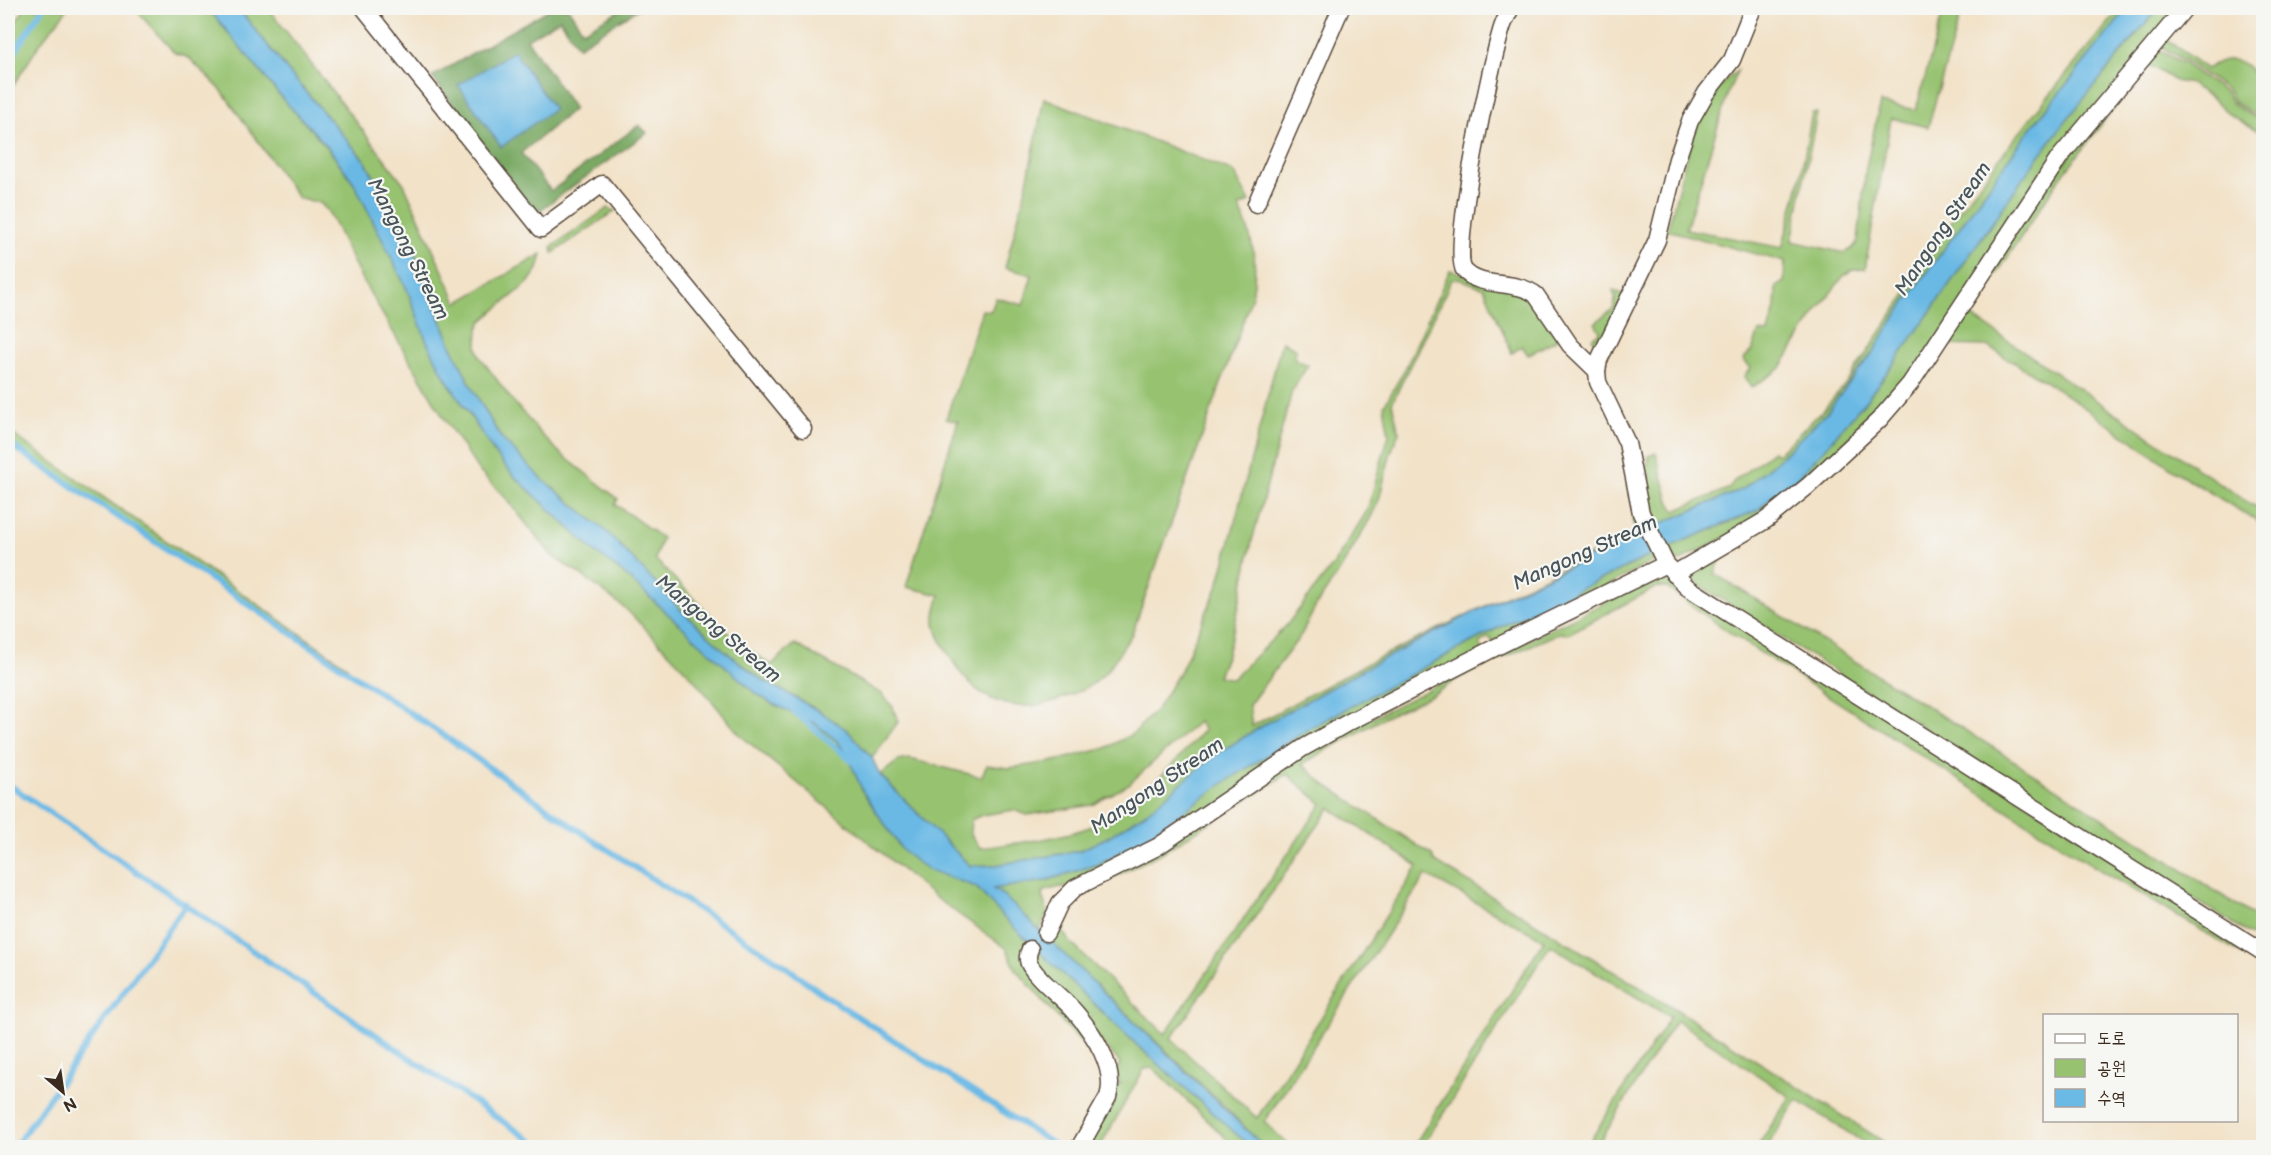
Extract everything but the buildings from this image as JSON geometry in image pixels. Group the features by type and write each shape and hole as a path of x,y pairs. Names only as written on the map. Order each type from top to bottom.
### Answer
{"street":[{"path":"364,8 541,229 602,184 803,429"},
{"path":"1256,204 1341,8"},
{"path":"1511,8 1502,27 1487,86 1466,209 1460,254 1461,263 1465,271 1473,278 1528,289 1536,295 1570,345 1597,371"},
{"path":"1753,8 1732,60 1706,93 1690,121 1677,159 1657,240 1599,360 1597,371 1598,382 1627,443 1641,513 1667,564 1687,588 2264,953"},
{"path":"1046,933 1060,903 1075,888 1157,847 1303,748 1500,645 1667,564 1766,520 1808,486 1879,420 1910,384 2059,158 2185,8"},
{"path":"1030,949 1027,955 1031,967 1076,1013 1090,1031 1109,1070 1111,1088 1108,1097 1079,1148"}],"green space":[{"path":"25,8 42,8 8,59 8,34"},
{"path":"45,8 68,8 39,45 8,94 8,65"},
{"path":"134,8 208,8 282,98 327,147 354,183 407,289 427,342 445,377 496,455 513,475 595,552 623,573 754,692 771,703 814,723 837,741 847,755 863,792 902,850 976,887 1029,942 1025,955 1074,1015 1103,1062 1070,1031 1017,971 1006,948 936,898 740,735 692,677 626,609 552,556 505,497 479,471 445,420 360,276 328,211 320,203 298,198 222,91 189,58 175,53"},
{"path":"238,8 268,8 404,184 457,303 542,254 538,269 528,283 482,321 478,329 477,348 480,357 511,399 560,453 618,499 615,504 662,538 655,559 734,639 771,665 795,644 882,694 893,707 898,722 872,758 847,730 819,711 761,679 725,651 680,609 607,532 543,480 501,438 472,388 451,345 407,236 365,161"},
{"path":"551,8 568,8 583,31 623,8 639,8 578,47 560,19 527,39 574,109 521,153 551,191 639,125 647,133 536,213 432,77"},
{"path":"1944,8 1962,8 1928,127 1891,118 1865,269 1853,270 1845,274 1816,312 1780,369 1751,388 1744,376 1751,368 1743,360 1752,350 1759,332 1768,333 1775,308 1776,287 1784,282 1785,262 1667,230 1690,144 1708,103 1721,85 1737,71 1728,93 1686,229 1782,248 1800,180 1812,113 1817,113 1792,241 1845,253 1858,241 1866,167 1880,103 1916,110"},
{"path":"2121,8 2128,8 2028,132 1896,316 1874,351 1827,412 1781,457 1743,489 1653,527 1649,519 1645,493 1649,456 1656,453 1669,501 1675,511 1730,488 1734,481 1773,451 1778,454 1825,408 1848,381 1923,269 1954,217 2032,116"},
{"path":"2158,8 2181,8 2142,55 1908,383 1764,518 1678,562 1664,549 1758,510 1821,453 1898,358 2064,123"},
{"path":"2164,38 2207,69 2221,61 2228,60 2240,62 2246,66 2256,79 2253,96 2263,103 2263,119 2235,103 2228,91 2159,45"},
{"path":"2159,51 2182,62 2226,93 2234,105 2263,122 2263,134 2229,114 2212,98 2190,84 2175,81 2144,62"},
{"path":"2124,84 2125,94 2055,185 1970,315 2263,511 2263,525 2180,474 2056,388 1987,346 1941,345 2014,231"},
{"path":"1044,98 1234,172 1250,202 1239,206 1251,239 1255,273 1252,296 1132,634 1109,668 1093,684 1051,702 1019,706 1004,704 990,698 977,690 965,678 944,647 936,629 935,614 940,595 906,587 958,421 946,419 982,310 991,311 996,298 1023,305 1032,275 1005,268 1026,188"},
{"path":"608,208 615,211 553,253 552,247"},
{"path":"1450,270 1526,293 1561,337 1528,355 1522,346 1512,353 1484,288 1457,278 1452,279 1392,403 1399,432 1390,455 1379,500 1301,635 1249,705 1252,726 1366,664 1631,535 1634,528 1632,519 1636,517 1643,532 1484,607 1366,668 1267,723 1215,755 1147,812 1108,837 1079,851 996,865 970,866 880,775 898,761 910,759 981,777 987,765 1009,768 1051,762 1106,748 1134,733 1159,706 1183,666 1219,583 1282,341 1296,349 1295,359 1308,365 1292,391 1252,541 1227,654 1218,676 1232,679 1286,626 1334,564 1367,511 1389,435 1384,406 1406,367","holes":["1198,722 1204,730 1150,787 1119,812 1102,822 1059,836 980,848 970,833 971,820 982,815 1014,810 1027,815 1093,805 1129,784"]},
{"path":"1613,290 1626,296 1598,346 1592,338 1600,332 1595,323 1614,308"},
{"path":"8,431 348,667 348,670 22,451 8,441"},
{"path":"1760,528 1721,558 1715,574 2005,755 2263,922 2263,943 1696,583 1690,574"},
{"path":"1654,554 1656,560 1495,645 1489,637 1479,643 1483,651 1195,818 1068,888 1060,887 1045,891 1042,896 1048,913 1039,931 1003,895 992,889 1045,881 1098,864 1144,839 1228,780 1312,727 1496,629"},
{"path":"1666,572 2263,954 2264,967 2100,870 1733,635 1667,588 1657,587 1568,634 1559,633 1460,677 1434,694 1387,716 1302,764 1323,783 1432,855 1434,861 1677,1010 1892,1147 1871,1147 1797,1100 1767,1147 1757,1147 1790,1097 1676,1020 1596,1147 1586,1147 1670,1017 1550,945 1422,1147 1413,1147 1544,940 1426,875 1264,1122 1291,1147 1264,1147 1047,938 1067,901 1317,745","holes":["1287,774 1322,804 1165,1034 1070,942 1060,928 1068,909 1090,889 1163,852","1330,808 1418,866 1257,1118 1171,1039"]},
{"path":"1038,950 1137,1045 1251,1147 1235,1147 1153,1068 1144,1069 1100,1147 1080,1147 1116,1084 1121,1084 1111,1069 1117,1069 1120,1063 1052,984 1032,954"}],"water":[{"path":"208,8 238,8 365,161 407,236 451,345 472,388 501,438 543,480 607,532 680,609 725,651 761,679 819,711 847,730 872,758 880,775 970,866 996,865 1079,851 1108,837 1147,812 1215,755 1267,723 1366,668 1484,607 1643,532 1654,554 1496,629 1312,727 1228,780 1144,839 1098,864 1045,881 993,889 1003,895 1264,1147 1251,1147 1137,1045 1004,918 976,887 929,870 902,850 863,792 847,755 837,741 814,723 771,703 754,692 623,573 595,552 513,475 496,455 445,377 427,342 407,289 354,183 327,146 282,98"},
{"path":"2128,8 2158,8 2064,123 1898,358 1821,453 1796,479 1771,497 1758,510 1664,549 1653,527 1743,489 1781,457 1827,412 1874,351 1896,316 2028,132"},
{"path":"514,51 554,109 501,147 458,85"}],"waterway":[{"path":"8,62 43,8"},
{"path":"8,443 446,737 584,834 1059,1148"},
{"name":"Mangong Stream","path":"795,712 853,762"},
{"path":"8,784 542,1148"},
{"path":"14,1148 186,904"}]}
